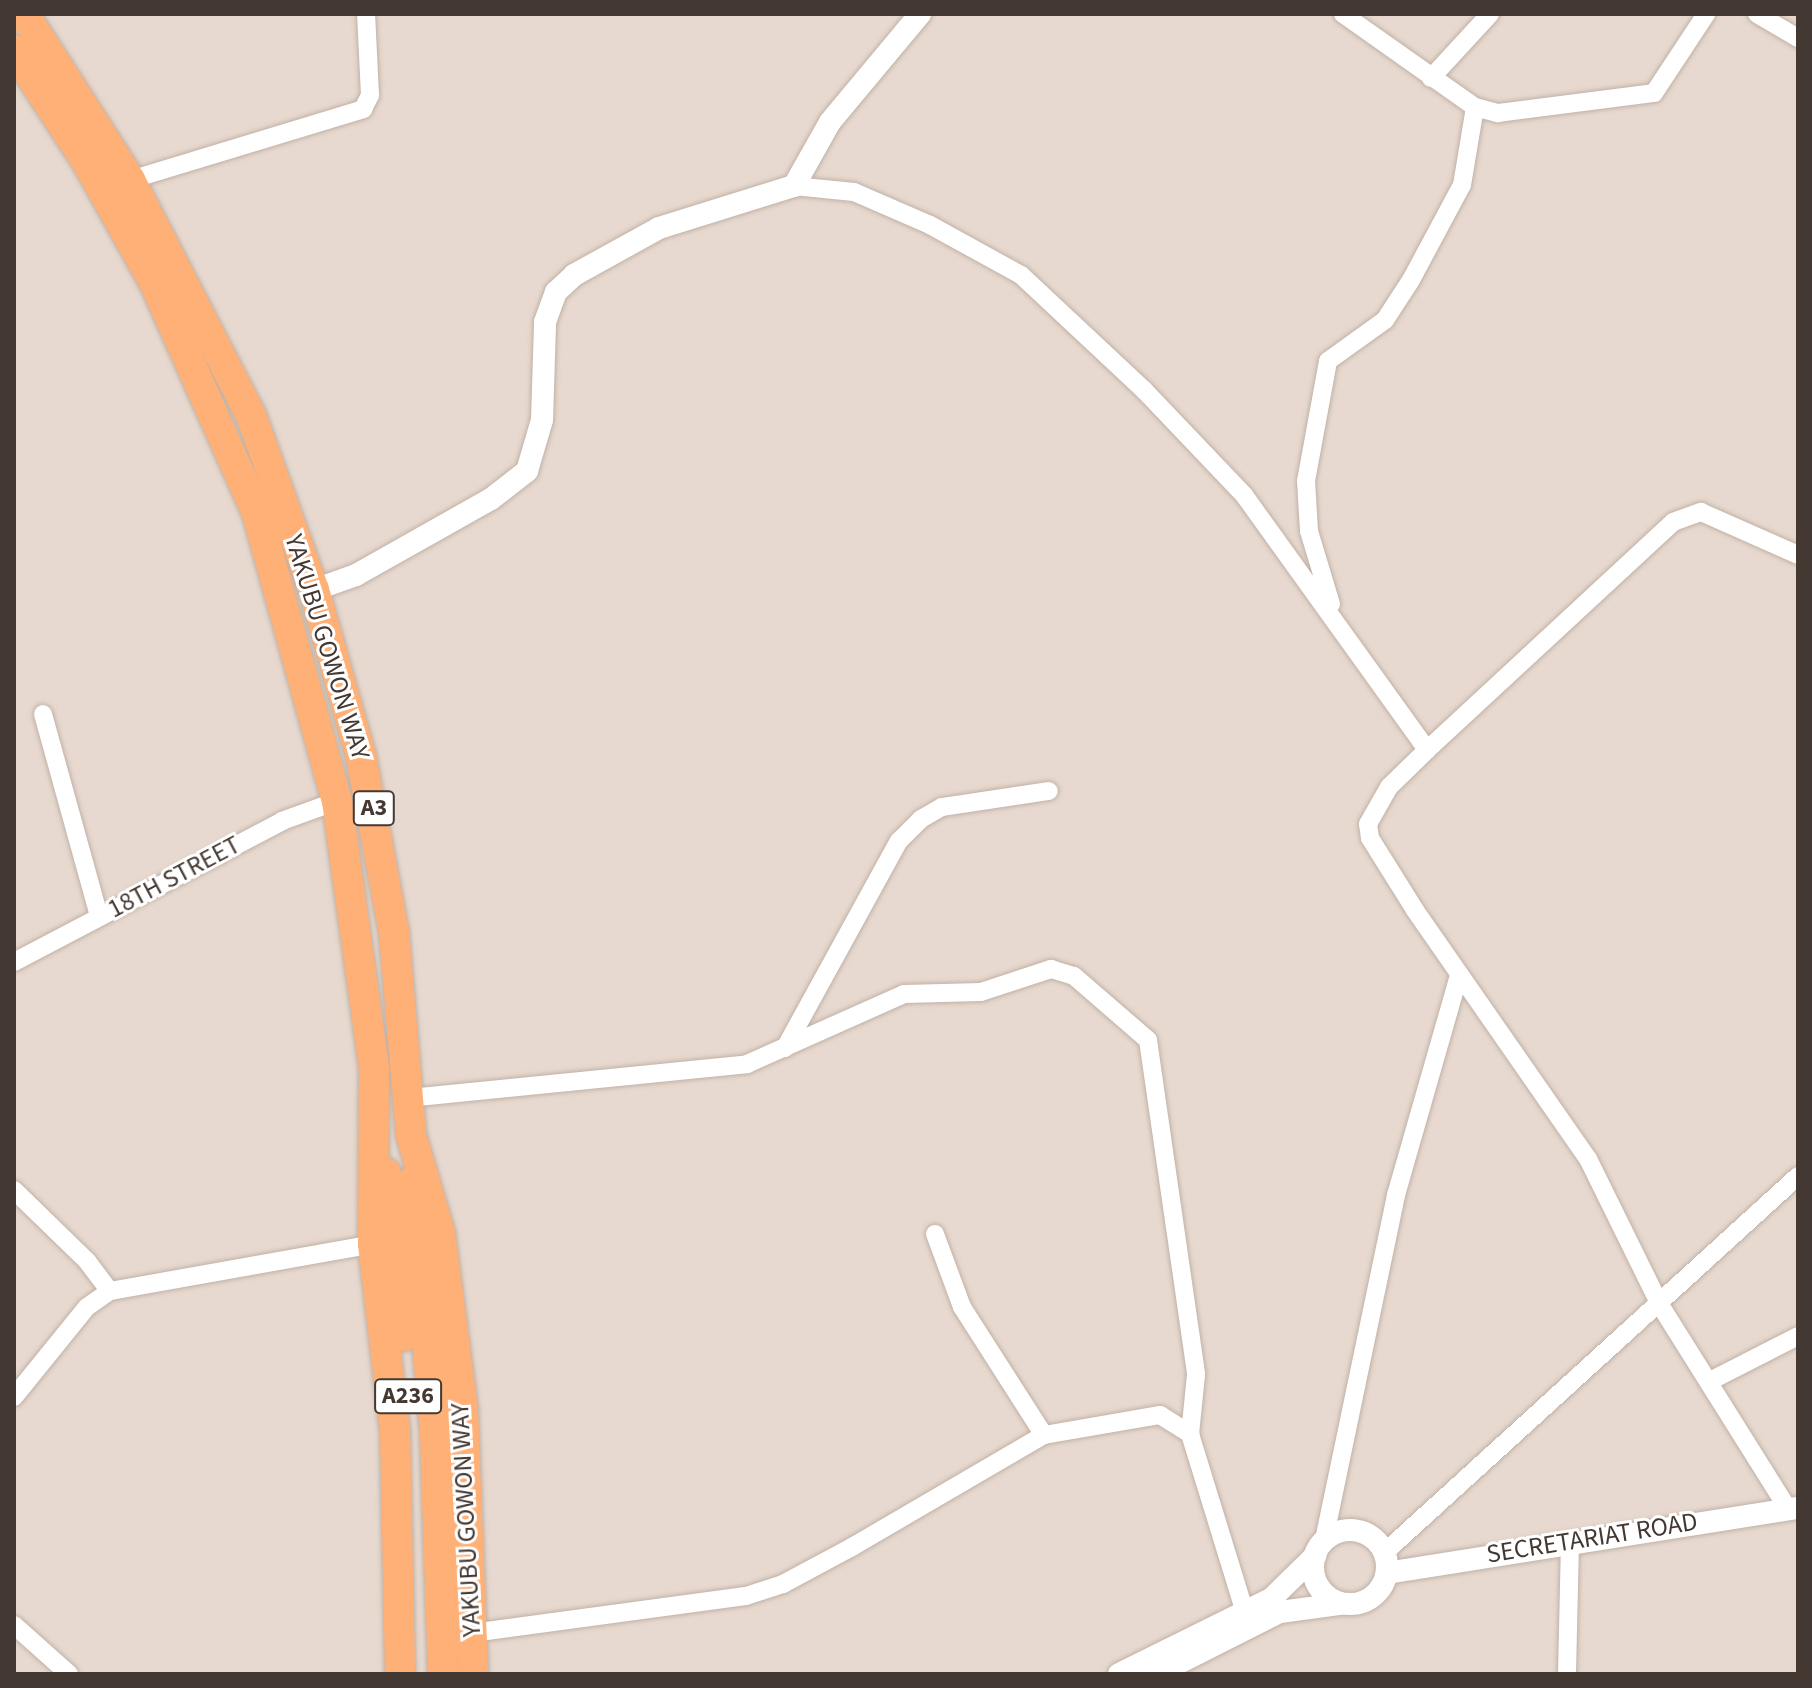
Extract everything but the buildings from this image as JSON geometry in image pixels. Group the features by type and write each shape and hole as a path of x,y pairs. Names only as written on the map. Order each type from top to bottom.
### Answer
{"highway":[{"name":"YAKUBU GOWON WAY","path":"24,14 130,180 251,415 314,590 373,799 394,932 411,1135 440,1233 463,1411 473,1674"},
{"name":"YAKUBU GOWON WAY","path":"14,50 79,150 155,284 257,513 337,801 364,977 377,1120 373,1244 398,1498 400,1674"},
{"name":"A236","path":"377,1120 393,1212 409,1410 418,1674"},
{"name":"A236","path":"411,1135 435,1434 443,1674"},
{"path":"382,1326 386,1674"}],"street":[{"path":"130,180 363,109 370,95 366,14"},
{"path":"794,186 830,122 920,14"},
{"path":"1343,14 1475,107 1527,112 1654,93 1706,14"},
{"path":"1431,78 1490,14"},
{"path":"1757,14 1798,38"},
{"path":"1335,617 1309,531 1306,481 1328,361 1385,320 1411,280 1462,185 1475,107"},
{"path":"314,590 383,560 491,499 527,471 542,420 545,322 556,292 574,275 659,228 794,186 854,192 930,225 1021,275 1144,390 1244,495 1335,617 1427,750"},
{"path":"1793,1508 1659,1303 1588,1159 1459,975 1370,838 1372,808 1427,750 1673,522 1701,512 1798,555"},
{"path":"43,714 99,916"},
{"path":"785,1048 899,841 921,819 968,801 1049,791"},
{"name":"18TH STREET","path":"14,962 282,821 337,801"},
{"path":"409,1098 733,1066 785,1048 904,994 981,992 1051,969 1074,976 1141,1031 1149,1049 1196,1375 1190,1434 1244,1610"},
{"path":"1343,1604 1320,1591 1314,1579 1319,1548 1396,1195 1459,975"},
{"path":"1157,1674 1280,1612 1368,1600 1385,1563 1798,1176"},
{"path":"14,1190 87,1261 110,1291"},
{"path":"935,1234 962,1307 1044,1435"},
{"path":"14,1397 87,1307 110,1291 373,1244"},
{"path":"1710,1381 1798,1336"},
{"path":"472,1633 746,1596 783,1584 1044,1435 1160,1415 1190,1434"},
{"name":"SECRETARIAT ROAD","path":"1385,1563 1570,1541 1793,1508"},
{"path":"1119,1674 1284,1589 1319,1548 1357,1530 1374,1538 1385,1563"},
{"path":"1567,1674 1570,1541"},
{"path":"14,1625 69,1674"}],"shaded area":[{"path":"14,14 1798,14 1798,1674 14,1674"}]}
